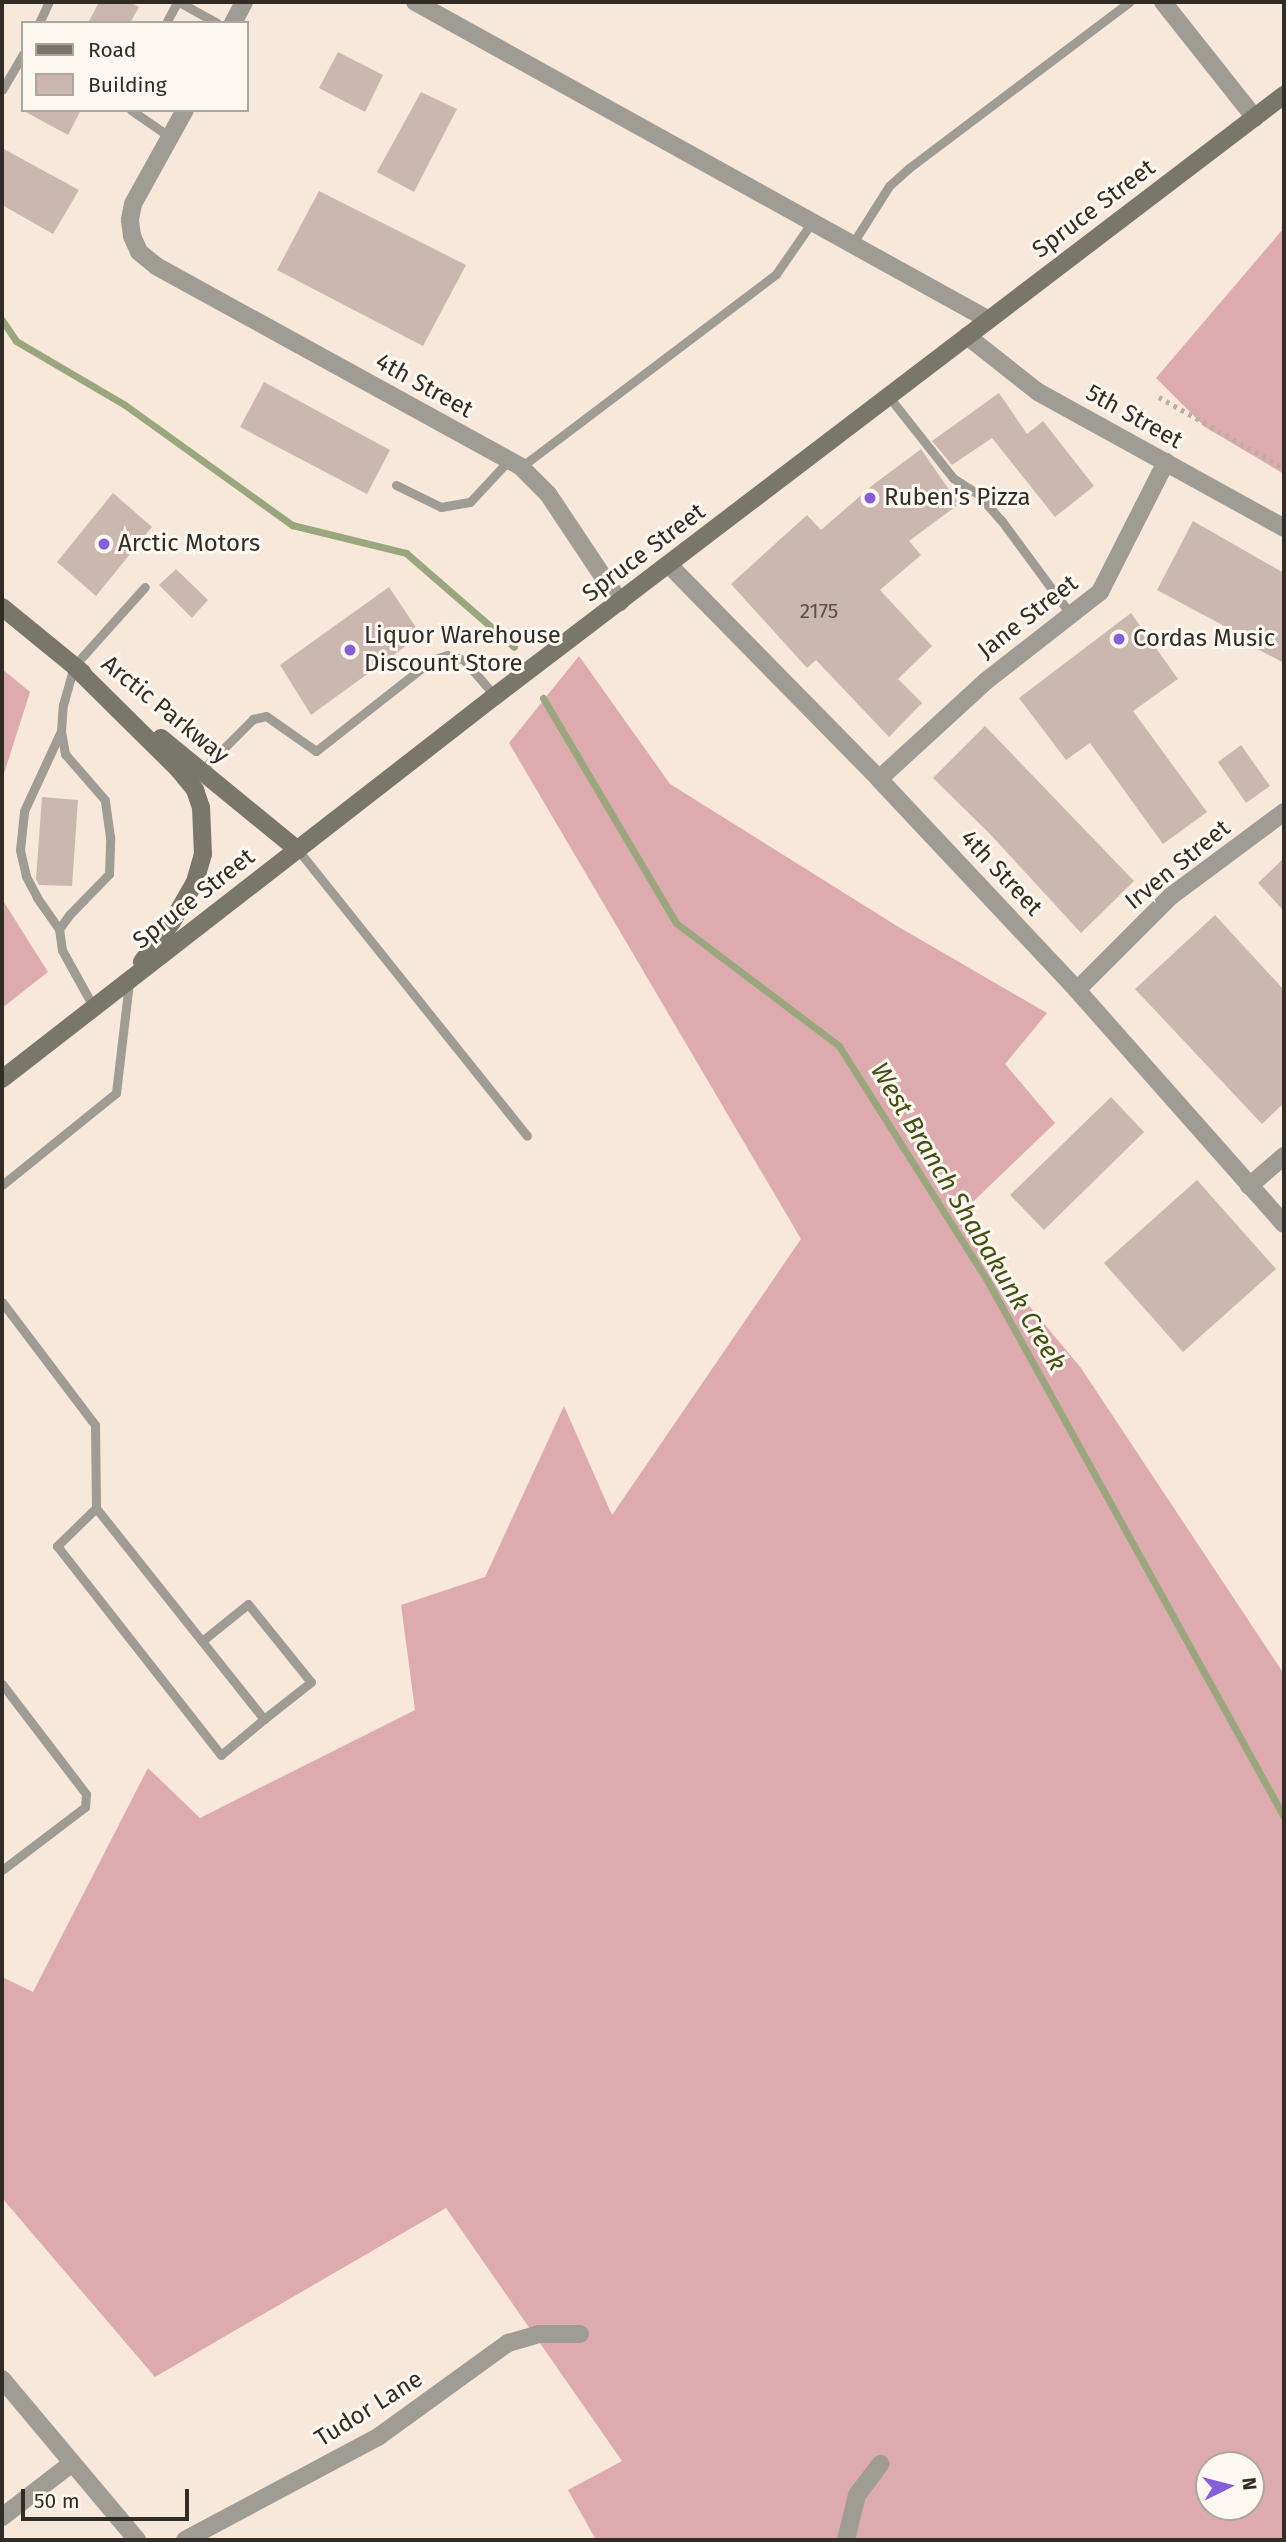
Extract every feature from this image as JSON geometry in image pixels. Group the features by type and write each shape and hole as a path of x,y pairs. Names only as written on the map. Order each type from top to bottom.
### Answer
{"street":[{"path":"234,21 244,2"},
{"path":"415,2 813,220 989,320"},
{"path":"1163,2 1255,118"},
{"name":"Spruce Street","path":"2,1079 495,696 670,566 1284,95"},
{"path":"170,137 184,112"},
{"name":"4th Street","path":"170,137 133,204 130,220 132,236 139,252 156,266 515,464 548,494 620,602"},
{"name":"5th Street","path":"967,336 1038,392 1284,528"},
{"name":"Jane Street","path":"879,779 986,681 1100,592 1166,462"},
{"name":"4th Street","path":"670,566 879,779 1077,990 1284,1224"},
{"name":"Arctic Parkway","path":"2,607 298,850"},
{"path":"74,666 179,770 195,790 201,807 203,854 195,882 172,922 129,981"},
{"name":"Irven Street","path":"1077,990 1171,896 1284,813"},
{"path":"1249,1186 1284,1156"},
{"name":"Tudor Lane","path":"184,2540 378,2437 508,2343 539,2334 580,2334"},
{"path":"2,2379 137,2540"},
{"path":"2,2517 72,2463"},
{"path":"846,2540 858,2495 880,2464"}],"lane":[{"path":"40,21 49,2"},
{"path":"167,21 178,2 213,21"},
{"path":"853,243 889,186 909,168 1129,2"},
{"path":"2,90 21,57"},
{"path":"134,112 170,137"},
{"path":"396,485 442,507 470,502 515,464 776,275 813,220"},
{"path":"889,397 953,478 978,494 1000,520 1071,615"},
{"path":"59,929 109,874 110,836 105,800 65,754 61,731 63,705 74,666 145,587"},
{"path":"201,771 253,719 266,716 316,751 432,660 447,654 464,660 495,696"},
{"path":"61,731 24,811 20,850 26,876 59,929 62,950 94,1008"},
{"path":"298,850 527,1136"},
{"path":"2,1185 116,1093 129,981"},
{"path":"2,1302 95,1426 96,1508 264,1719"},
{"path":"96,1508 57,1546 221,1755 311,1682 248,1604 202,1641"},
{"path":"2,1684 86,1794 85,1807 2,1870"}],"path":[{"path":"1159,397 1284,468"}],"shaded area":[{"path":"1284,228 1284,474 1205,427 1156,378"},
{"path":"579,656 670,784 897,926 1047,1013 1005,1064 1055,1123 956,1218 1081,1368 1284,1674 1284,2540 596,2540 568,2490 622,2461 446,2208 155,2377 2,2198 2,1977 33,1992 148,1768 200,1818 415,1710 401,1605 485,1577 564,1406 612,1515 801,1239 509,743"},
{"path":"2,669 30,692 2,780"},
{"path":"2,899 48,972 2,1008"}],"building":[{"path":"99,2 129,2 139,7 131,21 89,21"},
{"path":"338,52 383,75 365,112 319,88"},
{"path":"421,92 457,109 414,192 377,172"},
{"path":"26,112 80,112 68,135"},
{"path":"2,148 79,190 53,234 2,205"},
{"path":"319,191 466,265 423,346 277,270"},
{"path":"264,382 390,450 367,494 240,427"},
{"path":"999,393 1027,434 1043,421 1094,486 1055,517 992,438 952,465 932,441"},
{"path":"921,449 959,504 909,541 921,555 880,590 932,646 898,679 922,703 889,737 816,660 807,668 731,584 807,515 821,530 874,484"},
{"name":"Arctic Motors","path":"113,493 152,527 96,596 57,562"},
{"path":"1193,521 1284,573 1284,663 1252,646 1254,642 1157,590"},
{"path":"176,569 208,600 192,618 159,585"},
{"name":"Liquor Warehouse Discount Store","path":"389,587 421,635 311,715 280,665"},
{"path":"1131,613 1178,679 1133,711 1207,812 1163,844 1090,743 1066,760 1019,698"},
{"path":"985,726 1134,881 1081,933 991,835 933,778"},
{"path":"1241,745 1270,786 1246,803 1218,762"},
{"path":"42,797 78,800 72,886 39,885 36,879"},
{"path":"1284,858 1284,911 1258,883"},
{"path":"1215,915 1284,990 1284,1103 1262,1124 1135,989"},
{"path":"1111,1097 1144,1132 1044,1230 1010,1195"},
{"path":"1197,1180 1276,1269 1183,1352 1104,1263"}],"waterway":[{"name":"West Branch Shabakunk Creek","path":"2,320 16,341 125,405 292,525 406,553 514,647"},
{"name":"West Branch Shabakunk Creek","path":"543,698 676,923 839,1046 987,1280 1284,1817"}],"place":[{"name":"Ruben's Pizza","path":"870,498"},
{"name":"Arctic Motors","path":"104,544"},
{"name":"Cordas Music","path":"1119,639"},
{"name":"Liquor Warehouse Discount Store","path":"350,650"}]}
